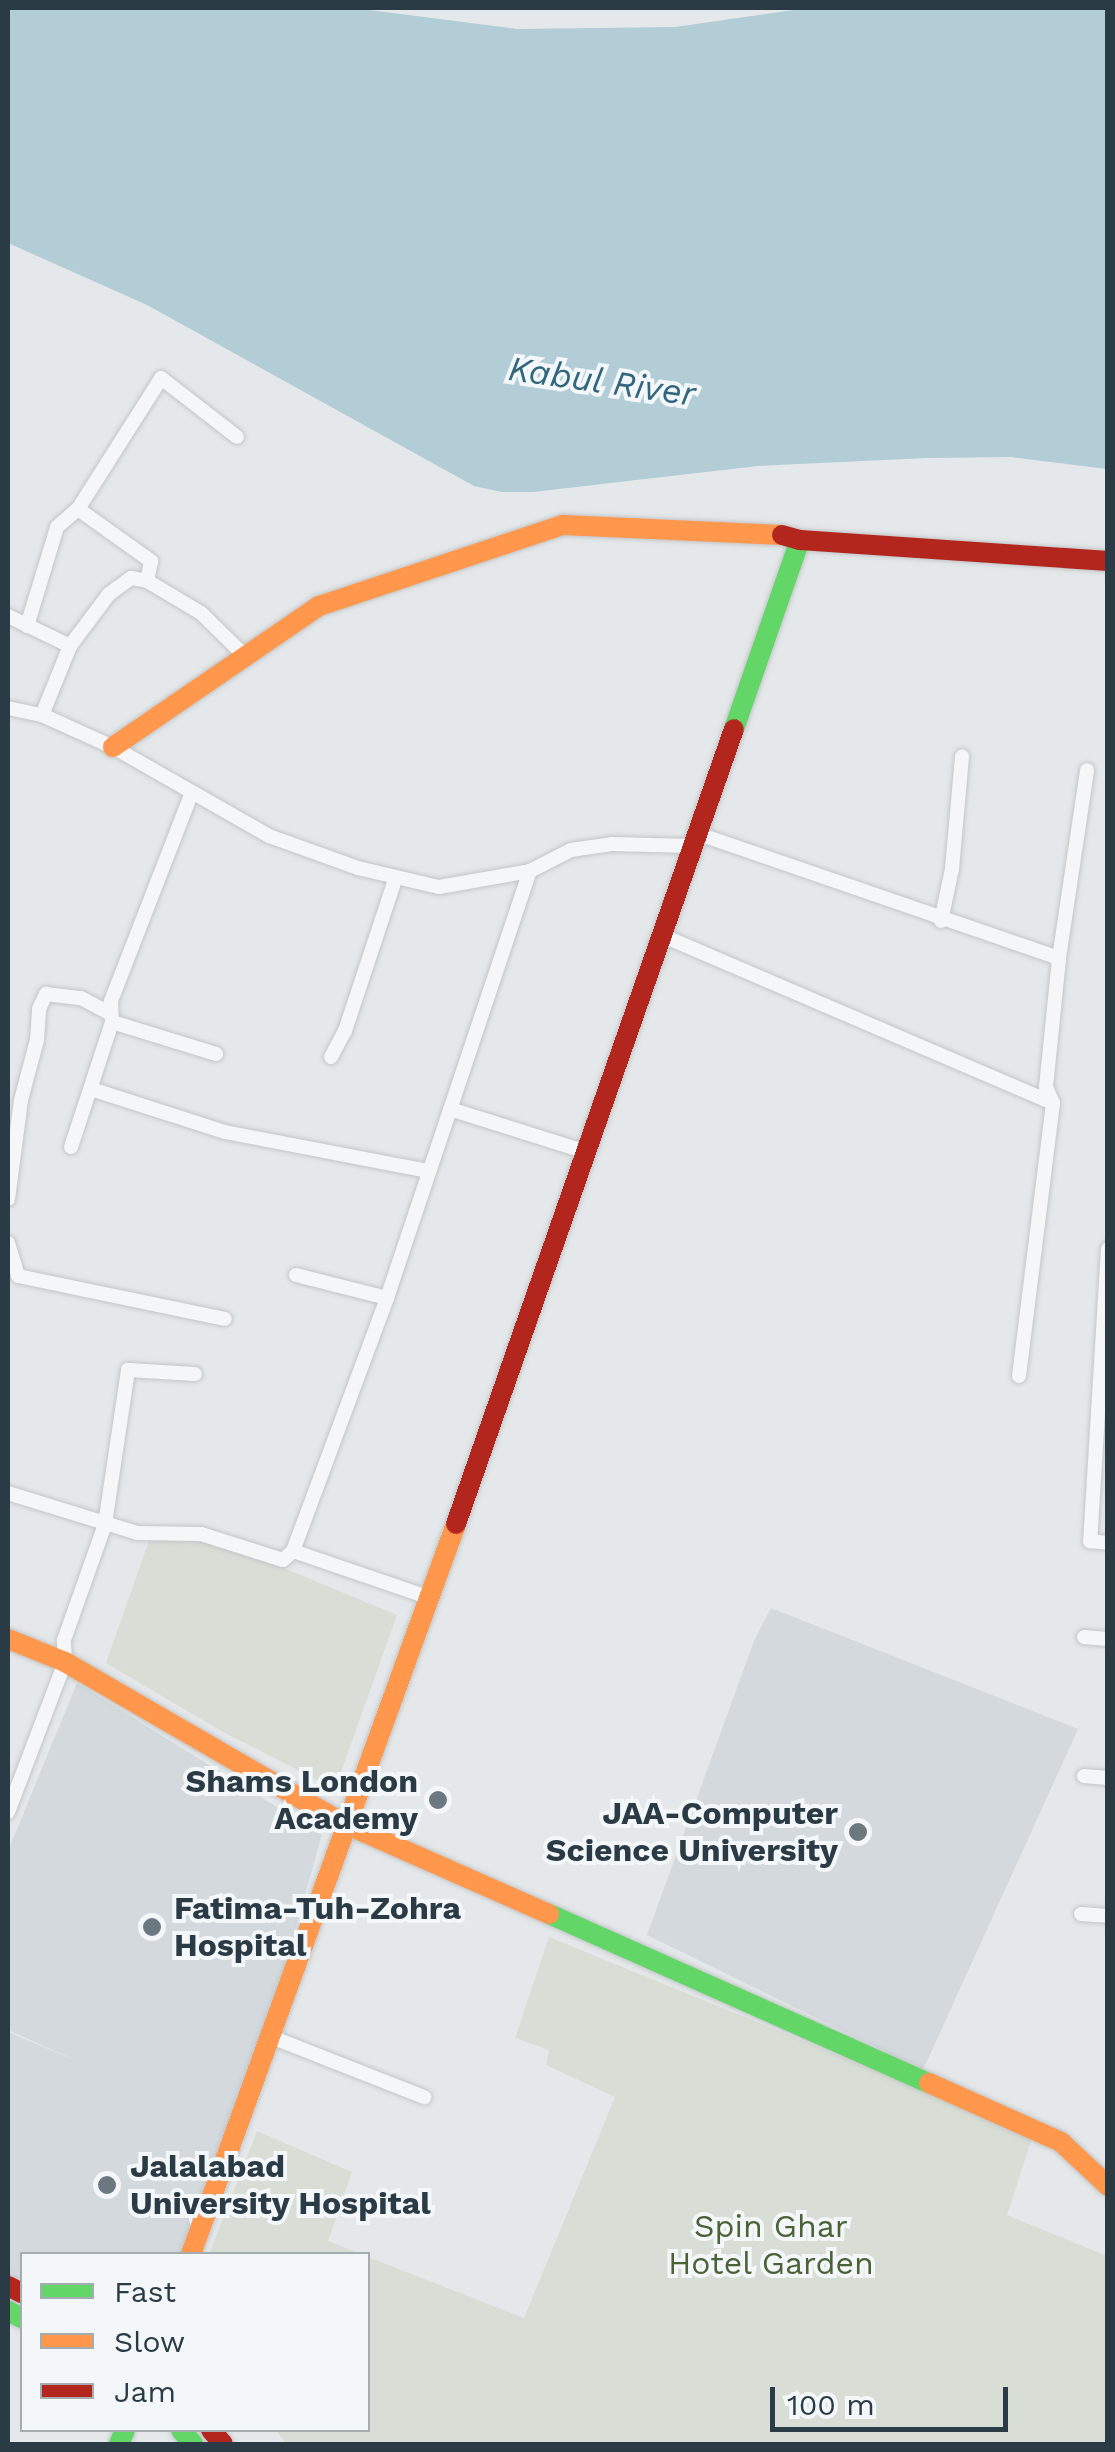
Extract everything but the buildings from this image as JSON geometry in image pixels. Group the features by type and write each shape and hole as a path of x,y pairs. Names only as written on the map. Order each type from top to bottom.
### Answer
{"main road":[{"path":"112,748 320,606 564,525 767,531 800,540 1108,560"},
{"path":"192,2252 344,1824 430,1598 583,1151 800,540"},
{"path":"8,1639 65,1662 344,1824 1062,2142 1108,2186"}],"street":[{"path":"26,626 57,527 78,508 161,378 237,437"},
{"path":"78,508 151,562 147,581"},
{"path":"42,715 70,646 109,594 131,578 147,581 201,613 246,657"},
{"path":"8,616 70,646"},
{"path":"8,708 42,715 112,748 269,836 396,877 439,887 530,871 585,848 694,840 1059,958"},
{"path":"941,921 952,870 962,756"},
{"path":"1019,1376 1053,1102 1046,1088 1059,958 1087,770"},
{"path":"72,1148 110,1017 190,795"},
{"path":"8,1493 137,1533 201,1534 283,1560 292,1551 386,1298 530,871"},
{"path":"332,1057 345,1031 396,877"},
{"path":"661,935 1053,1102"},
{"path":"8,1199 21,1100 37,1040 39,1009 46,994 80,998 110,1017 216,1054"},
{"path":"91,1089 225,1132 427,1170"},
{"path":"450,1110 583,1151"},
{"path":"8,1243 18,1276 225,1319"},
{"path":"1108,1249 1090,1542 1108,1543"},
{"path":"296,1275 386,1298"},
{"path":"8,1812 65,1662 64,1640 105,1524 128,1370 195,1374"},
{"path":"292,1551 430,1598"},
{"path":"1084,1636 1108,1639"},
{"path":"1084,1776 1108,1778"},
{"path":"1081,1914 1108,1916"},
{"path":"269,2036 424,2097"}],"shaded area":[{"name":"JAA-Computer Science University","path":"771,1608 1078,1729 923,2070 647,1935 754,1641"},
{"name":"Fatima-Tuh-Zohra Hospital","path":"77,1683 322,1835 274,2003 183,2252 20,2252 20,2282 8,2277 8,2032 84,2064 8,2030 8,1851"}],"green space":[{"path":"151,1535 233,1547 397,1615 335,1789 221,1731 106,1663"},
{"name":"Spin Ghar Hotel Garden","path":"549,1937 1033,2135 1007,2215 1107,2256 1107,2444 286,2444 277,2432 370,2432 370,2258 524,2318 615,2097 546,2065 549,2050 515,2038"},
{"path":"257,2131 352,2172 328,2241 356,2252 210,2252"}],"water":[{"name":"Kabul River","path":"8,8 354,8 517,29 675,27 808,8 1107,8 1107,469 1011,457 927,458 758,466 533,492 502,492 474,486 147,305 8,243"}],"traffic: fast":[{"path":"734,729 800,540"},
{"path":"549,1914 929,2083"},
{"path":"8,2311 20,2317"},
{"path":"119,2444 124,2432"},
{"path":"183,2432 193,2444"}],"traffic: slow":[{"path":"113,747 319,606 563,525 782,535"},
{"path":"192,2252 456,1524"},
{"path":"8,1639 65,1662 345,1824 549,1914"},
{"path":"929,2083 1061,2142 1108,2186"}],"traffic: jam":[{"path":"782,535 800,540 1108,561"},
{"path":"456,1524 734,729"},
{"path":"8,2286 20,2292"},
{"path":"213,2432 223,2444"}],"place":[{"name":"Shams London Academy","path":"438,1800"},
{"name":"JAA-Computer Science University","path":"858,1832"},
{"name":"Fatima-Tuh-Zohra Hospital","path":"152,1927"},
{"name":"Jalalabad University Hospital","path":"107,2185"}]}
